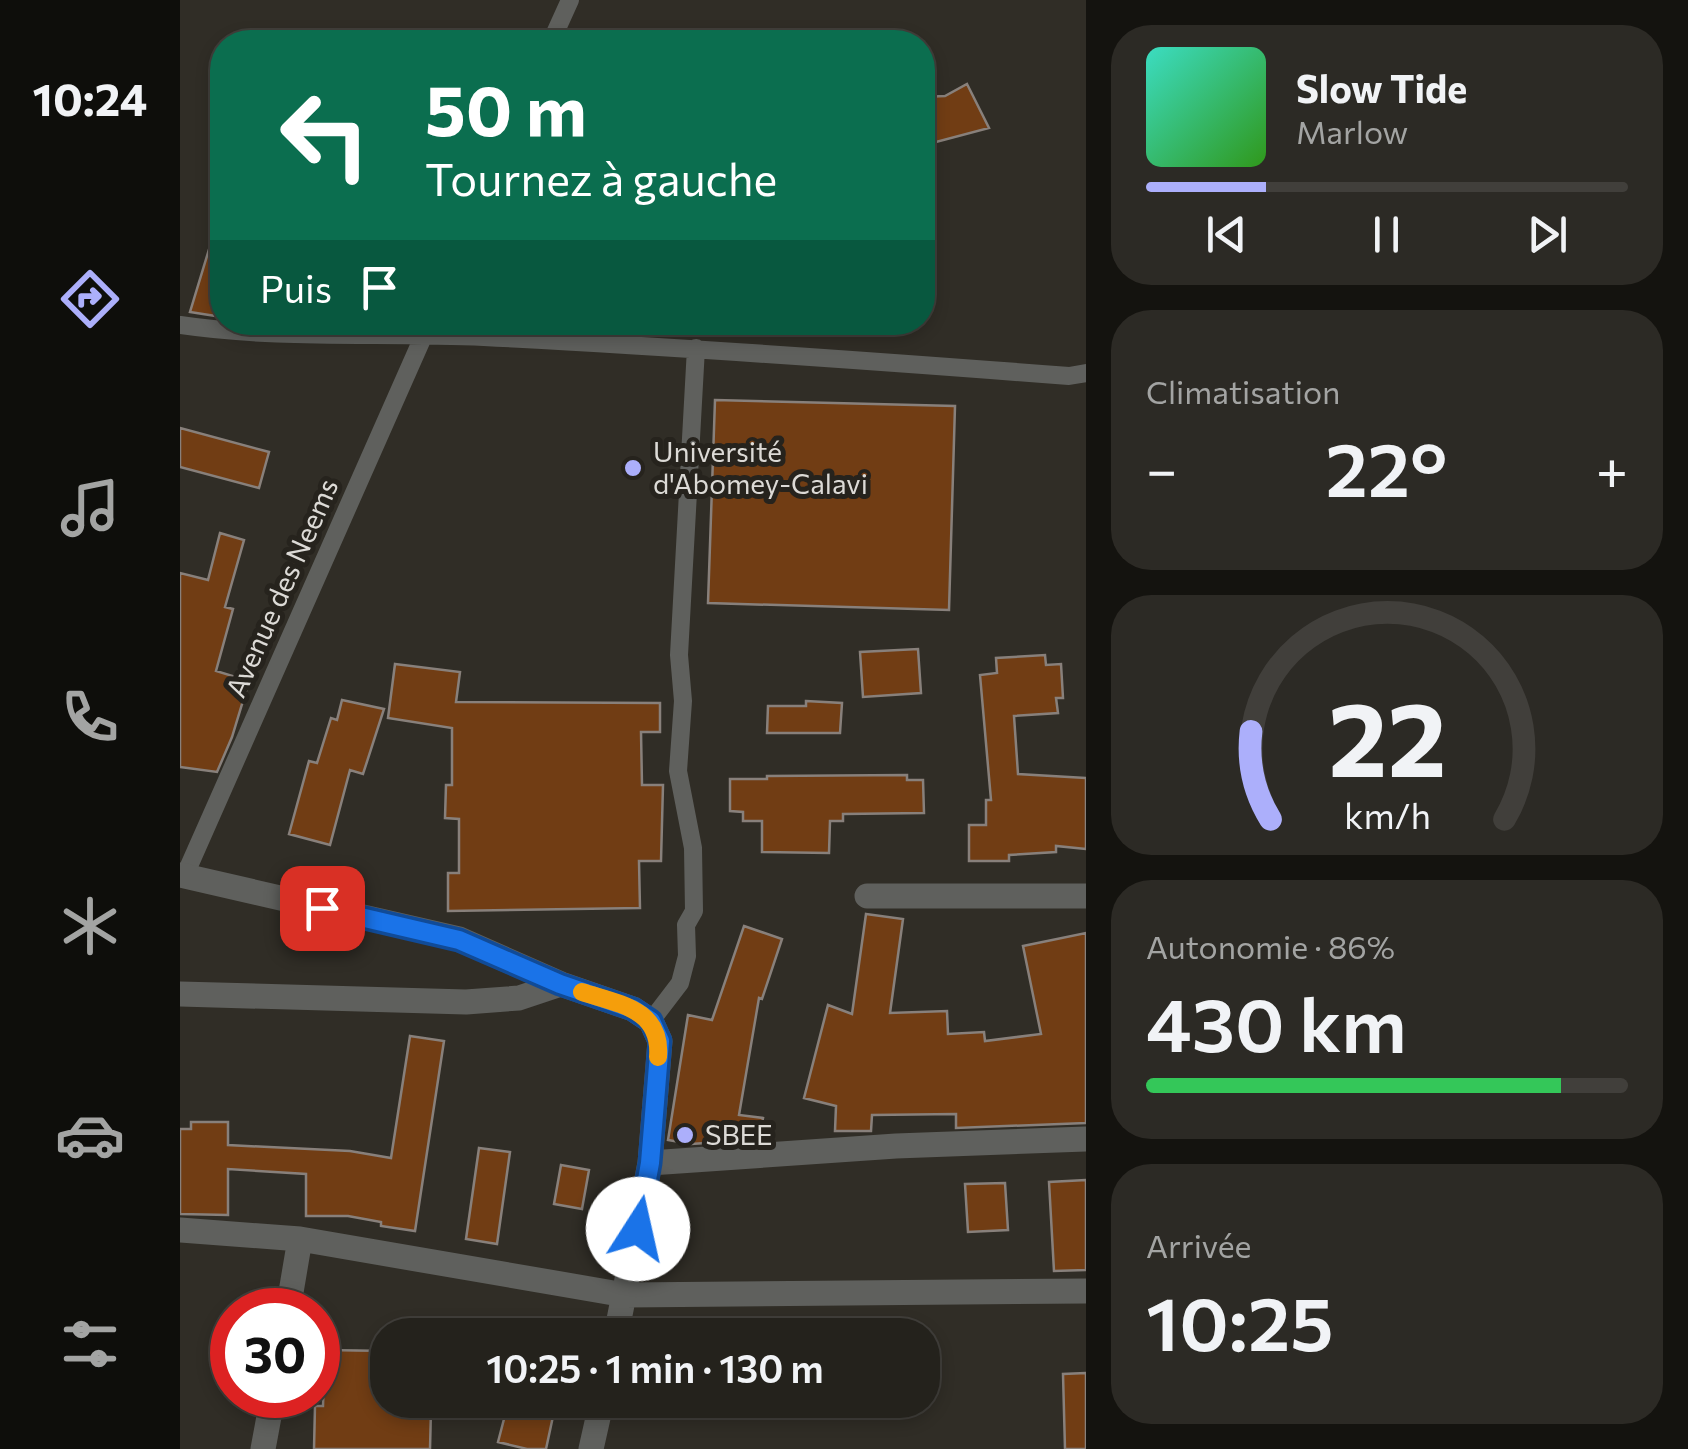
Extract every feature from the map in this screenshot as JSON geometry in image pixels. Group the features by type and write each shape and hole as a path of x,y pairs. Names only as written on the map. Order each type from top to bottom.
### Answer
{"street":[{"path":"183,875 459,940 560,984 633,1009 651,1021 660,1041 650,1163 620,1318"},
{"path":"866,896 1086,896"},
{"path":"180,994 466,1002 519,998 560,984"},
{"path":"650,1163 896,1146 1086,1139"},
{"path":"180,1230 300,1240 625,1295 1086,1291"},
{"path":"292,1288 300,1240"},
{"path":"264,1449 269,1418"},
{"path":"591,1449 598,1418"}],"lane":[{"path":"556,30 570,0"},
{"path":"180,324 210,329"},
{"name":"Avenue des Neems","path":"183,875 424,335"},
{"path":"521,335 1069,376 1086,373"},
{"path":"651,1021 680,983 687,956 686,925 694,911 693,848 678,771 696,348"}],"building":[{"path":"967,84 989,128 935,142 935,96 945,96"},
{"path":"210,246 210,315 190,312"},
{"path":"715,400 955,406 949,610 708,603"},
{"path":"180,428 269,452 259,488 180,467"},
{"path":"220,533 244,540 225,607 233,609 216,671 249,681 217,772 180,767 180,573 208,580"},
{"path":"918,649 921,693 863,697 860,652"},
{"path":"1045,655 1046,665 1061,664 1063,698 1056,698 1058,713 1014,716 1018,774 1086,778 1086,849 1056,846 1056,852 1009,855 1009,861 969,861 969,825 986,825 986,800 991,800 980,675 997,673 996,658"},
{"path":"395,664 460,672 456,702 660,703 660,732 641,732 642,785 663,785 661,861 639,861 640,908 448,911 448,873 459,873 459,819 445,818 446,785 452,785 452,728 388,718"},
{"path":"342,700 384,709 363,774 350,770 330,845 289,834 309,761 317,763 331,718 337,720"},
{"path":"806,701 842,703 840,733 767,733 768,706 806,706"},
{"path":"907,775 907,780 923,780 924,813 843,814 843,821 830,821 829,853 762,852 762,821 743,821 743,812 730,811 730,779"},
{"path":"866,914 903,919 890,1013 947,1011 948,1034 984,1032 985,1041 1041,1034 1023,946 1086,933 1086,1123 956,1128 956,1114 872,1115 871,1131 835,1131 836,1106 804,1098 828,1005 852,1014"},
{"path":"744,926 782,939 762,999 759,998 739,1115 763,1118 759,1139 735,1137 734,1141 691,1144 668,1140 688,1015 712,1020"},
{"path":"410,1036 444,1041 415,1231 348,1216 306,1216 306,1174 228,1169 228,1215 180,1214 180,1129 191,1129 191,1122 228,1122 228,1145 350,1151 391,1158"},
{"path":"479,1148 510,1152 497,1244 466,1239"},
{"path":"561,1165 589,1170 582,1209 554,1204"},
{"path":"1086,1180 1086,1270 1054,1271 1049,1182"},
{"path":"1005,1183 1008,1230 968,1232 965,1184"},
{"path":"340,1350 370,1351 370,1418 431,1418 430,1449 314,1449 315,1418 340,1418"},
{"path":"1086,1373 1086,1449 1065,1449 1063,1374"},
{"path":"504,1418 553,1418 546,1449 498,1442"}],"slow traffic":[{"path":"582,992 633,1009 651,1021 660,1041 658,1057"}],"place":[{"name":"Université d'Abomey-Calavi","path":"633,468"},
{"name":"SBEE","path":"685,1135"}],"route":[{"path":"322,908 459,940 560,984 633,1009 651,1021 660,1041 650,1163 638,1229"}]}
